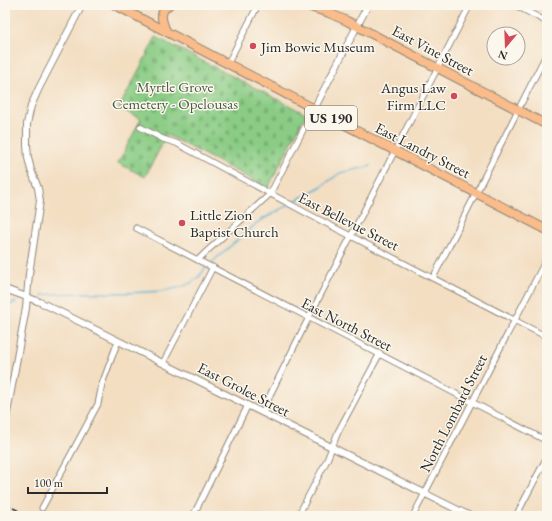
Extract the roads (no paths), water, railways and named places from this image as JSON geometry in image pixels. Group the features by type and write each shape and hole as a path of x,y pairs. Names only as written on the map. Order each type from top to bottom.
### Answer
{"highway":[{"name":"East Landry Street","path":"115,5 547,230"},
{"path":"166,31 161,16 164,9 169,5"},
{"name":"East Vine Street","path":"304,5 329,13 547,125"}],"street":[{"path":"5,424 26,308 40,202 38,188 28,158 28,118 31,106 39,88 82,5"},
{"path":"228,63 258,5"},
{"path":"198,260 270,194 368,5"},
{"path":"263,413 271,393 470,5"},
{"path":"515,5 547,22"},
{"path":"433,278 477,194 547,53"},
{"name":"East Bellevue Street","path":"140,127 163,139 176,143 270,194 547,337"},
{"name":"East North Street","path":"136,228 547,441"},
{"name":"North Lombard Street","path":"413,516 547,258"},
{"path":"163,363 210,265"},
{"name":"East Grolee Street","path":"5,289 27,297 118,341 470,516"},
{"path":"42,508 98,404 102,384 118,341"},
{"path":"298,516 325,466 332,447 356,397 380,354"},
{"path":"193,516 248,405"},
{"path":"516,516 547,457"}],"waterway":[{"path":"291,203 322,186 340,173 371,166"},
{"path":"210,264 258,222 288,205"},
{"path":"42,295 141,292 173,289 195,280 207,266"},
{"path":"5,307 16,302"}],"railway":[{"path":"5,504 29,516"}],"place":[{"name":"Jim Bowie Museum","path":"253,46"},
{"name":"Angus Law Firm LLC","path":"454,96"},
{"name":"Little Zion Baptist Church","path":"182,223"}],"park label":[{"name":"Myrtle Grove Cemetery - Opelousas","path":"175,94"}]}
